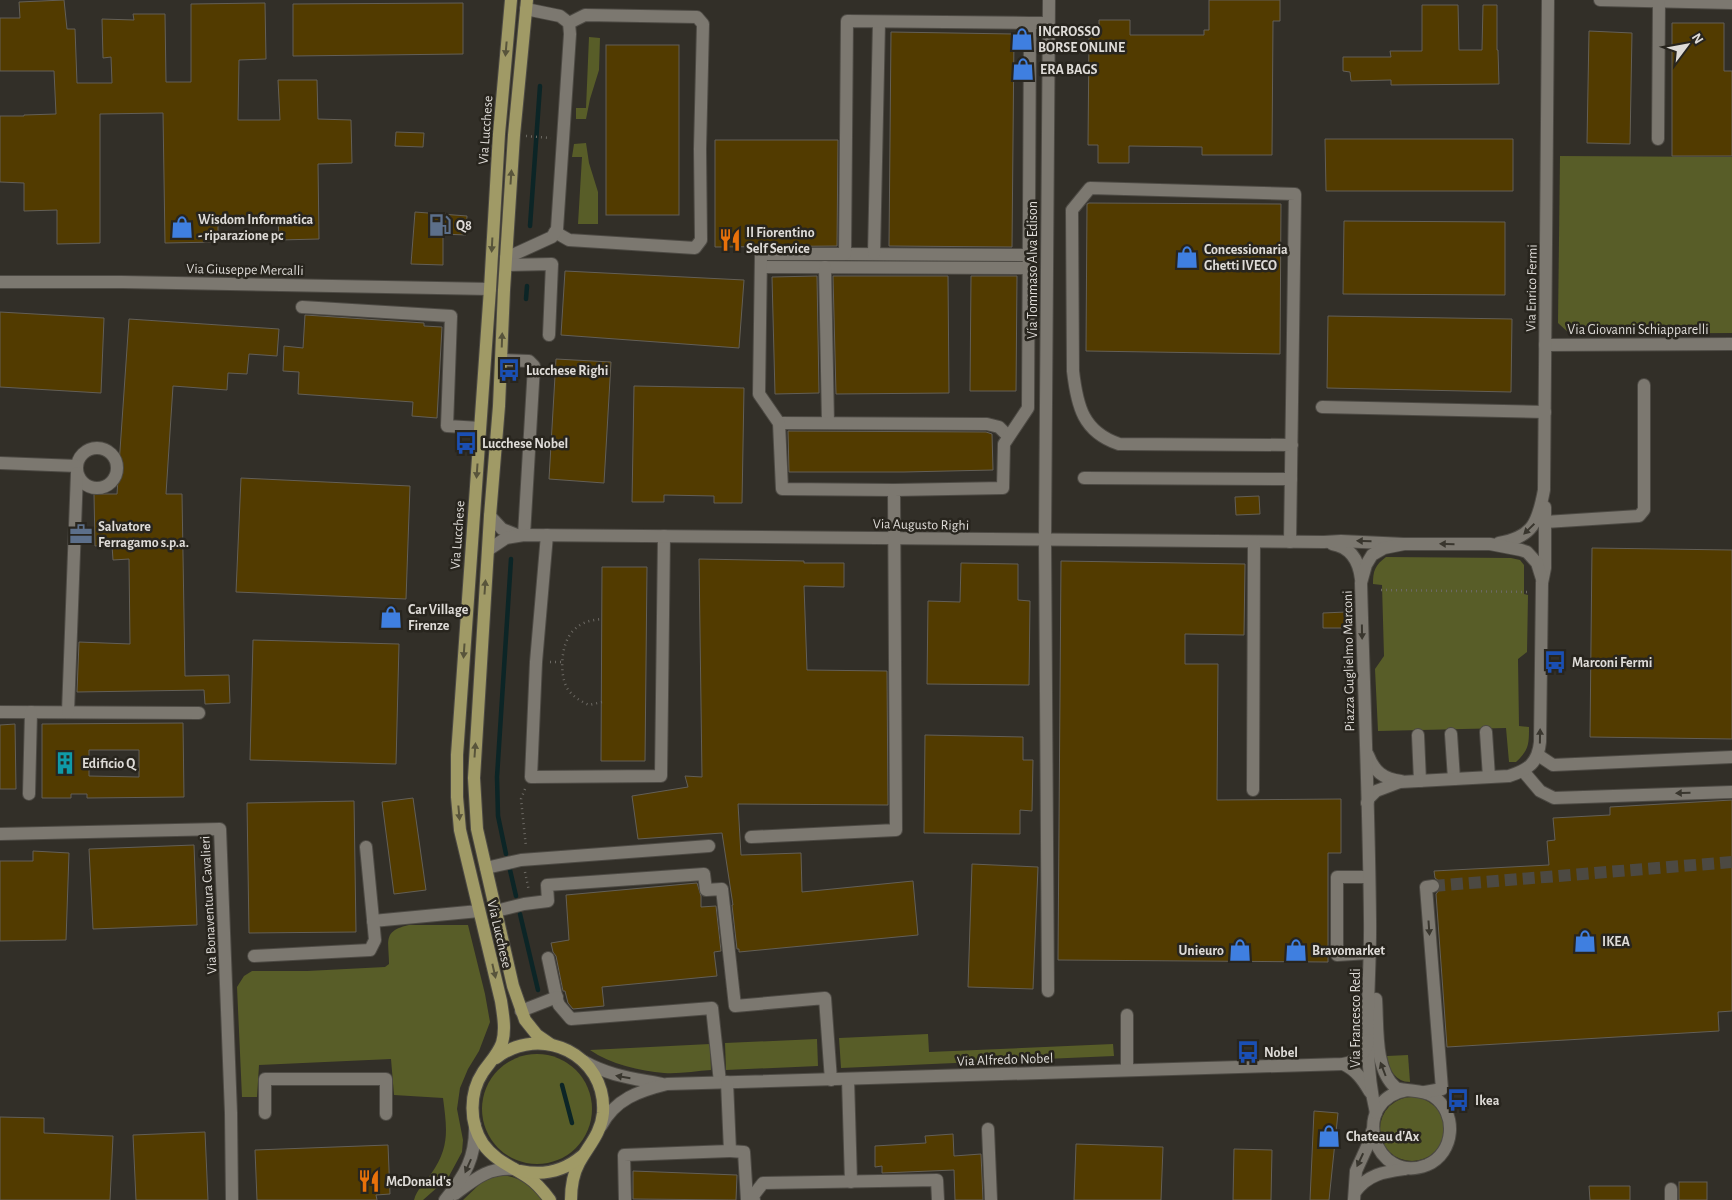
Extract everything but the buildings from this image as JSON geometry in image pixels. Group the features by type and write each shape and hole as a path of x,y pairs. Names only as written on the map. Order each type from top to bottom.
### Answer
{"main road":[{"name":"Via Lucchese","path":"511,0 498,134 490,289 457,755 457,797 460,830 503,1019 503,1041 496,1055 481,1076 474,1094 472,1108 475,1125 481,1141 490,1153 501,1162 536,1183 550,1200"},
{"name":"Via Lucchese","path":"527,5 514,135 502,360 490,516 474,778 477,829 490,866 500,910 513,986 521,1010 529,1026 538,1035 550,1044 566,1050 583,1061 596,1078 602,1095 603,1112 600,1127 595,1140 586,1152 572,1180 571,1200"},
{"name":"Via Lucchese","path":"490,1064 501,1054 516,1046 532,1043 550,1044"},
{"name":"Via Lucchese","path":"514,1169 533,1173 553,1172 571,1165 586,1152"}],"street":[{"name":"Via Tommaso Alva Edison","path":"1048,991 1045,540 1049,0"},
{"name":"Via Enrico Fermi","path":"1490,544 1514,540 1532,527 1537,519 1544,490 1548,0"},
{"path":"1600,0 1732,3"},
{"path":"1658,139 1659,1"},
{"path":"506,262 552,237 557,229 570,34 569,23 560,16 527,5"},
{"path":"555,232 569,240 695,248 701,240 700,149 703,24 696,18 585,15 569,23"},
{"path":"845,254 847,22 1048,23"},
{"path":"874,254 879,22"},
{"path":"1029,255 761,254 759,394 779,423 782,489 894,490 1003,488 1004,444 1028,408 1028,268 1029,255 1030,23"},
{"path":"1290,542 1292,445 1295,194 1090,188 1072,210 1073,371 1075,389 1085,420 1095,432 1119,444 1292,445"},
{"path":"506,262 552,264 549,335"},
{"path":"761,267 1028,268"},
{"path":"825,267 828,423"},
{"name":"Via Giuseppe Mercalli","path":"0,282 132,282 490,289"},
{"path":"302,307 451,316 447,426 480,428"},
{"name":"Via Giovanni Schiapparelli","path":"1545,345 1732,344"},
{"path":"490,516 502,529 521,535 534,366 529,361 502,360"},
{"path":"1545,522 1639,516 1644,510 1644,385"},
{"path":"1322,407 1545,412"},
{"path":"779,423 987,424 999,427 1008,436"},
{"path":"0,463 77,469 68,712"},
{"path":"1084,478 1291,479"},
{"path":"751,837 896,830 894,490"},
{"name":"Piazza Guglielmo Marconi","path":"1538,755 1540,742 1542,579 1545,568 1544,490"},
{"name":"Via Augusto Righi","path":"488,550 499,541 521,535 1254,542 1350,541 1404,544"},
{"path":"547,535 536,662 531,776 661,776 664,536"},
{"path":"1253,790 1254,542"},
{"name":"Via Augusto Righi","path":"1324,542 1345,548 1353,555 1359,567 1361,583"},
{"name":"Piazza Guglielmo Marconi","path":"1367,803 1361,583 1366,565 1372,556 1384,548 1404,544 1490,544 1511,547 1527,552 1537,563 1542,579"},
{"path":"0,712 199,713"},
{"path":"29,794 31,712"},
{"path":"1486,732 1489,777"},
{"path":"1451,734 1454,779"},
{"path":"1418,735 1420,781"},
{"name":"Piazza Guglielmo Marconi","path":"1366,748 1371,763 1379,774 1388,779 1405,782"},
{"path":"1732,757 1552,765 1538,755 1531,765 1523,771 1540,791 1554,798 1732,792"},
{"name":"Piazza Guglielmo Marconi","path":"1367,803 1376,791 1392,784 1509,776 1523,771"},
{"name":"Via Francesco Redi","path":"1367,803 1370,922 1368,1040 1371,1094 1376,1113"},
{"name":"Via Bonaventura Cavalieri","path":"0,834 220,829 231,1113 232,1200"},
{"path":"490,866 527,859 709,846"},
{"path":"254,956 370,950 375,940 366,847"},
{"path":"500,910 528,903 548,901 547,885 704,874 706,890 722,889 735,1006 825,998 831,1080"},
{"path":"1369,877 1337,876 1337,955 1370,953"},
{"path":"1425,1092 1442,1089 1426,887 1433,886"},
{"path":"373,921 479,911"},
{"name":"Via Francesco Redi","path":"1355,1196 1368,1179 1381,1172 1417,1167 1432,1162 1441,1155 1447,1145 1450,1134 1450,1122 1443,1106 1435,1098 1425,1092 1396,1088 1381,1066 1370,922"},
{"path":"548,958 557,998 571,1019 712,1008 724,1082 730,1151"},
{"path":"521,1010 557,998"},
{"path":"1127,1015 1127,1070"},
{"name":"Via Alfredo Nobel","path":"583,1061 597,1069 614,1075 667,1084 831,1080 1343,1064 1354,1061 1363,1055 1368,1040"},
{"path":"1343,1064 1360,1076 1371,1094"},
{"path":"265,1113 265,1079 386,1080 386,1114"},
{"path":"848,1079 850,1182"},
{"name":"Via Alfredo Nobel","path":"600,1127 608,1113 620,1104 645,1090 667,1084"},
{"name":"Via Francesco Redi","path":"1355,1196 1356,1171 1370,1140 1376,1113 1381,1104 1389,1097 1407,1090"},
{"path":"446,1200 459,1183 470,1161 475,1142 475,1125"},
{"path":"1372,1128 1375,1142 1385,1158 1402,1167 1417,1167"},
{"path":"988,1129 992,1200"},
{"path":"625,1200 624,1155 730,1151 744,1152 747,1200"},
{"path":"446,1200 484,1174 495,1170 514,1169"},
{"path":"754,1200 753,1196 763,1183 937,1180 938,1200"}],"path":[{"path":"526,136 546,137"},
{"path":"1381,590 1529,592"},
{"path":"602,619 589,621 573,631 567,640 563,662 564,677 568,688 574,696 589,705 602,702"},
{"path":"528,903 524,866 527,859 521,799 531,776"}],"green space":[{"path":"589,37 600,38 599,70 586,119 576,119 576,108 586,108"},
{"path":"586,143 589,163 598,192 598,224 578,224 582,157 572,157 574,144"},
{"path":"1560,156 1732,157 1732,333 1570,334 1558,323"},
{"path":"1386,557 1511,558 1520,560 1524,565 1524,594 1528,595 1527,652 1518,659 1519,726 1529,727 1529,738 1524,754 1516,762 1509,762 1506,728 1378,731 1375,669 1384,656 1382,585 1373,584 1373,579 1377,566"},
{"path":"409,925 468,925 490,1022 479,1051 468,1069 460,1088 457,1109 463,1140 462,1152 448,1178 423,1200 414,1200 419,1189 437,1164 446,1138 443,1098 394,1095 391,1059 259,1065 257,1097 242,1097 237,987 244,976 252,971 307,971 385,967 389,964 388,943 391,934 400,927"},
{"path":"928,1034 929,1052 1113,1044 1114,1056 841,1068 839,1038"},
{"path":"817,1039 818,1066 726,1070 725,1043"},
{"path":"710,1044 711,1070 676,1073 635,1069 607,1059 590,1050"},
{"path":"537,1054 558,1058 576,1070 588,1088 592,1109 588,1130 576,1148 558,1160 537,1164 516,1160 498,1148 486,1130 482,1109 486,1088 498,1070 516,1058"},
{"path":"1408,1055 1410,1082 1400,1080 1394,1074 1389,1066 1387,1056"},
{"path":"1412,1097 1430,1103 1438,1111 1444,1129 1438,1147 1430,1155 1412,1161 1394,1155 1386,1147 1380,1129 1386,1111 1394,1103"},
{"path":"500,1175 520,1180 546,1200 463,1200 483,1181"}],"waterway":[{"path":"530,226 540,86"},
{"path":"526,299 527,286"},
{"path":"506,854 498,816 497,777 511,559"},
{"path":"510,870 516,896"},
{"path":"520,914 538,990"},
{"path":"562,1085 572,1123"}],"tunnel":[{"path":"1433,886 1732,862"}],"place":[{"name":"INGROSSO BORSE ONLINE","path":"1022,39"},
{"name":"ERA BAGS","path":"1023,69"},
{"name":"Q8","path":"440,225"},
{"name":"Wisdom Informatica - riparazione pc","path":"182,227"},
{"name":"Il Fiorentino Self Service","path":"730,240"},
{"name":"Concessionaria Ghetti IVECO","path":"1187,257"},
{"name":"Lucchese Righi","path":"509,370"},
{"name":"Lucchese Nobel","path":"466,443"},
{"name":"Salvatore Ferragamo s.p.a.","path":"81,534"},
{"name":"Car Village Firenze","path":"391,617"},
{"name":"Marconi Fermi","path":"1555,662"},
{"name":"Edificio Q","path":"65,763"},
{"name":"IKEA","path":"1585,941"},
{"name":"Unieuro","path":"1240,950"},
{"name":"Bravomarket","path":"1296,950"},
{"name":"Nobel","path":"1248,1052"},
{"name":"Ikea","path":"1458,1100"},
{"name":"Chateau d'Ax","path":"1329,1136"},
{"name":"McDonald's","path":"369,1181"}]}
